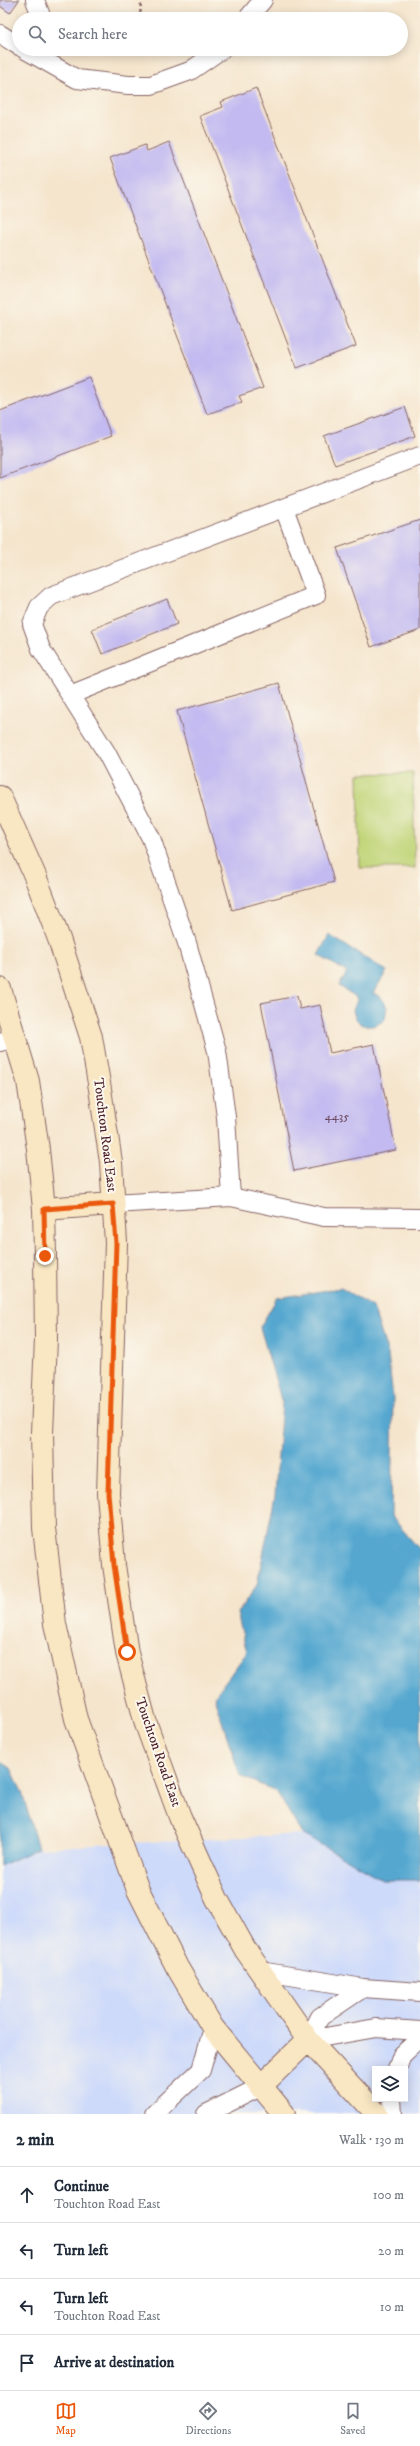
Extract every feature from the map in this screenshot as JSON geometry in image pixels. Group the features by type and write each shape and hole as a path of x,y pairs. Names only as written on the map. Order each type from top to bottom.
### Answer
{"street":[{"name":"Touchton Road East","path":"0,797 54,925 91,1037 111,1162 116,1243 108,1493 114,1565 127,1652 146,1724 180,1817 218,1899 245,1949 308,2040 376,2114"},
{"path":"0,989 8,1040 28,1081 44,1209 46,1339 42,1457 44,1528 55,1624 76,1719 138,1890 177,1967 213,2028 260,2087 284,2114"},
{"path":"44,1209 113,1204"},
{"path":"260,2087 308,2040"}],"lane":[{"path":"35,0 40,12"},
{"path":"253,12 263,0"},
{"path":"1,36 12,42"},
{"path":"37,56 76,80 151,85 190,71 212,56"},
{"path":"231,1197 226,1117 217,1051 187,943 151,838 106,752 41,650 32,624 39,607 51,596 420,456"},
{"path":"70,695 316,595 284,508"},
{"path":"113,1204 231,1197 324,1217 420,1218"},
{"path":"260,1971 364,1988 420,1992"},
{"path":"308,2040 320,2017 364,1988"},
{"path":"154,2114 201,2070 213,2028"},
{"path":"308,2040 376,2028 420,2031"},
{"path":"398,2066 402,2055 420,2038"},
{"path":"206,2114 260,2087"},
{"path":"392,2102 392,2114"}],"path":[{"path":"140,12 141,0"}],"shaded area":[{"path":"302,1834 383,1880 420,1879 420,2114 0,2114 0,1866 38,1848"}],"green space":[{"path":"413,773 415,868 360,868 358,774"}],"water":[{"path":"329,935 387,971 373,993 381,997 387,1007 385,1019 380,1023 366,1026 358,1021 353,1010 358,998 339,986 347,972 318,955"},
{"path":"341,1288 373,1307 388,1354 393,1398 391,1516 420,1550 420,1880 383,1880 302,1834 276,1791 240,1776 214,1697 247,1652 237,1613 257,1585 275,1495 282,1403 260,1327 277,1298"},
{"path":"0,1762 11,1768 22,1792 38,1848 0,1866"}],"building":[{"path":"0,0 19,0 10,13 0,6"},
{"path":"256,88 356,346 297,368 200,116 223,107 221,102"},
{"path":"169,142 263,388 239,396 242,402 207,414 110,158 145,145 147,151"},
{"path":"89,377 111,436 0,478 0,411"},
{"path":"405,407 415,436 335,465 324,436"},
{"path":"420,520 420,630 371,647 337,548"},
{"path":"167,599 177,624 102,654 92,629"},
{"path":"279,683 334,882 232,910 177,711"},
{"path":"297,996 300,1009 320,1005 330,1053 374,1044 396,1150 294,1171 261,1003"}],"route":[{"path":"45,1256 44,1209 113,1204 116,1243 108,1493 114,1565 127,1652"}]}
